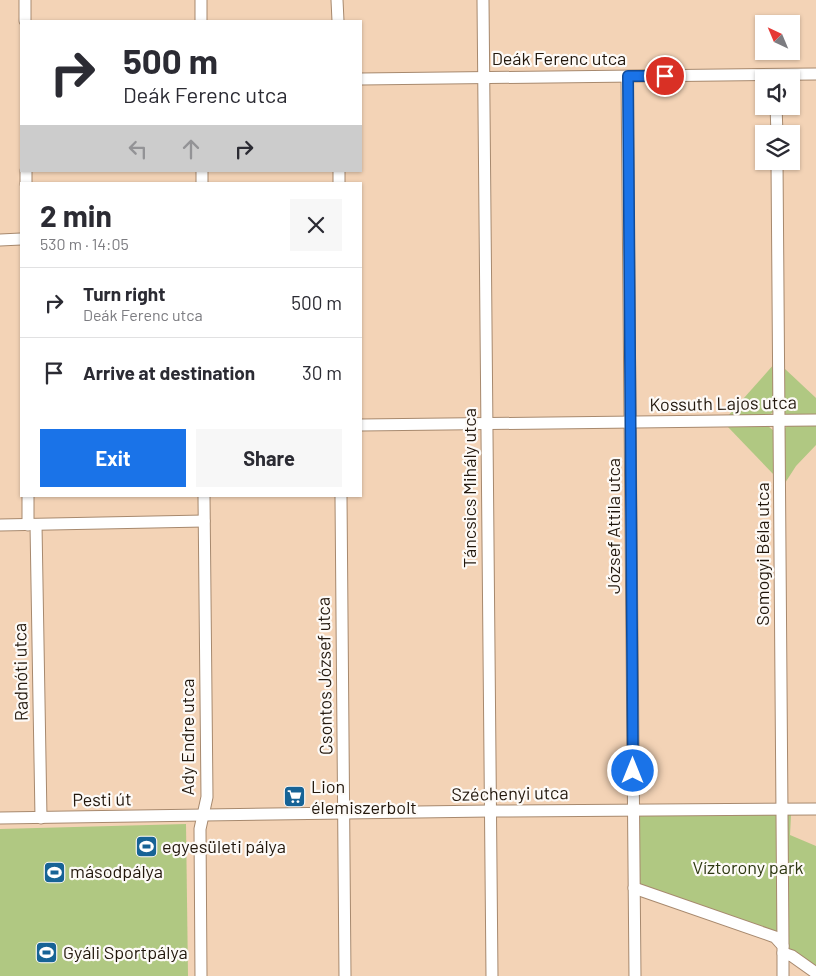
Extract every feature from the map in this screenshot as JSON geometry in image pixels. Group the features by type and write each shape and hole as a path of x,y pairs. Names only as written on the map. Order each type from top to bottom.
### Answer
{"street":[{"path":"24,0 25,20"},
{"path":"201,0 201,20"},
{"path":"338,0 338,20"},
{"name":"Táncsics Mihály utca","path":"483,0 492,976"},
{"name":"Deák Ferenc utca","path":"800,75 816,74"},
{"name":"Deák Ferenc utca","path":"362,79 628,76 755,77"},
{"name":"József Attila utca","path":"628,76 635,976"},
{"name":"Somogyi Béla utca","path":"777,170 783,976"},
{"path":"0,240 20,239"},
{"name":"Kossuth Lajos utca","path":"362,425 816,420"},
{"name":"Radnóti utca","path":"28,497 32,525 41,818"},
{"name":"Ady Endre utca","path":"201,976 200,829 207,798 204,497"},
{"name":"Csontos József utca","path":"341,497 345,976"},
{"path":"0,525 204,521"},
{"name":"Széchenyi utca","path":"204,816 490,811 816,809"},
{"name":"Pesti út","path":"0,818 204,816"},
{"path":"634,888 774,937 792,956 816,973"}],"green space":[{"path":"775,363 775,410 769,416 727,417"},
{"path":"784,368 816,398 816,416 788,416 783,412"},
{"path":"727,426 768,426 774,431 775,476"},
{"path":"787,426 816,426 816,445 796,466 785,483 784,429"},
{"name":"Víztorony park","path":"636,815 791,815 790,835 816,846 816,966 789,949 789,939 638,886"},
{"path":"186,824 188,976 0,976 0,829"}],"place":[{"name":"Lion élemiszerbolt","path":"295,797"},
{"name":"egyesületi pálya","path":"146,847"},
{"name":"másodpálya","path":"54,872"},
{"name":"Gyáli Sportpálya","path":"47,953"}],"route":[{"path":"633,771 628,76 665,76"}]}
